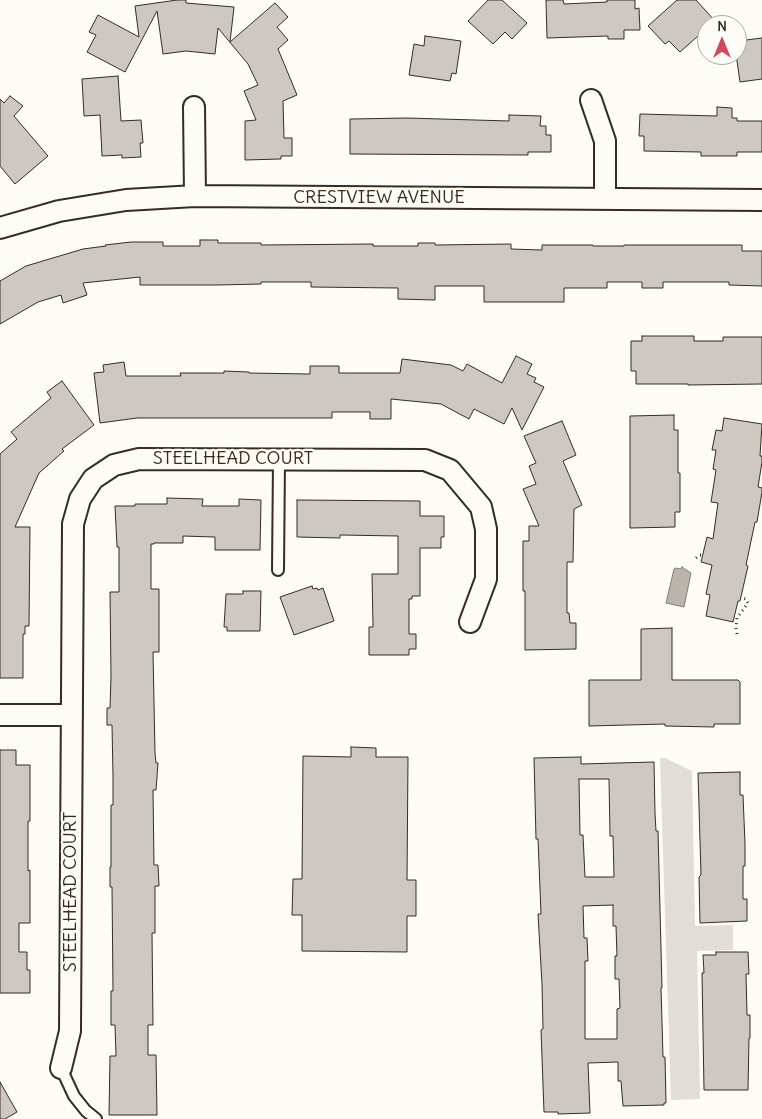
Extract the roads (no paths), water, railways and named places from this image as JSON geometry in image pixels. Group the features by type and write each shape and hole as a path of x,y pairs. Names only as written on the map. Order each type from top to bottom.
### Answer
{"street":[{"path":"591,100 605,141 605,199"},
{"path":"194,107 195,196"},
{"name":"CRESTVIEW AVENUE","path":"0,228 60,211 117,202 195,196 762,200"},
{"name":"STEELHEAD COURT","path":"61,1068 70,1031 73,524 80,498 92,479 114,465 139,458 425,460 450,470 481,507 486,529 486,579 470,622"},
{"path":"0,715 72,715"}],"lane":[{"path":"278,570 279,460"},
{"path":"61,1068 74,1096 86,1111 96,1119"}]}
